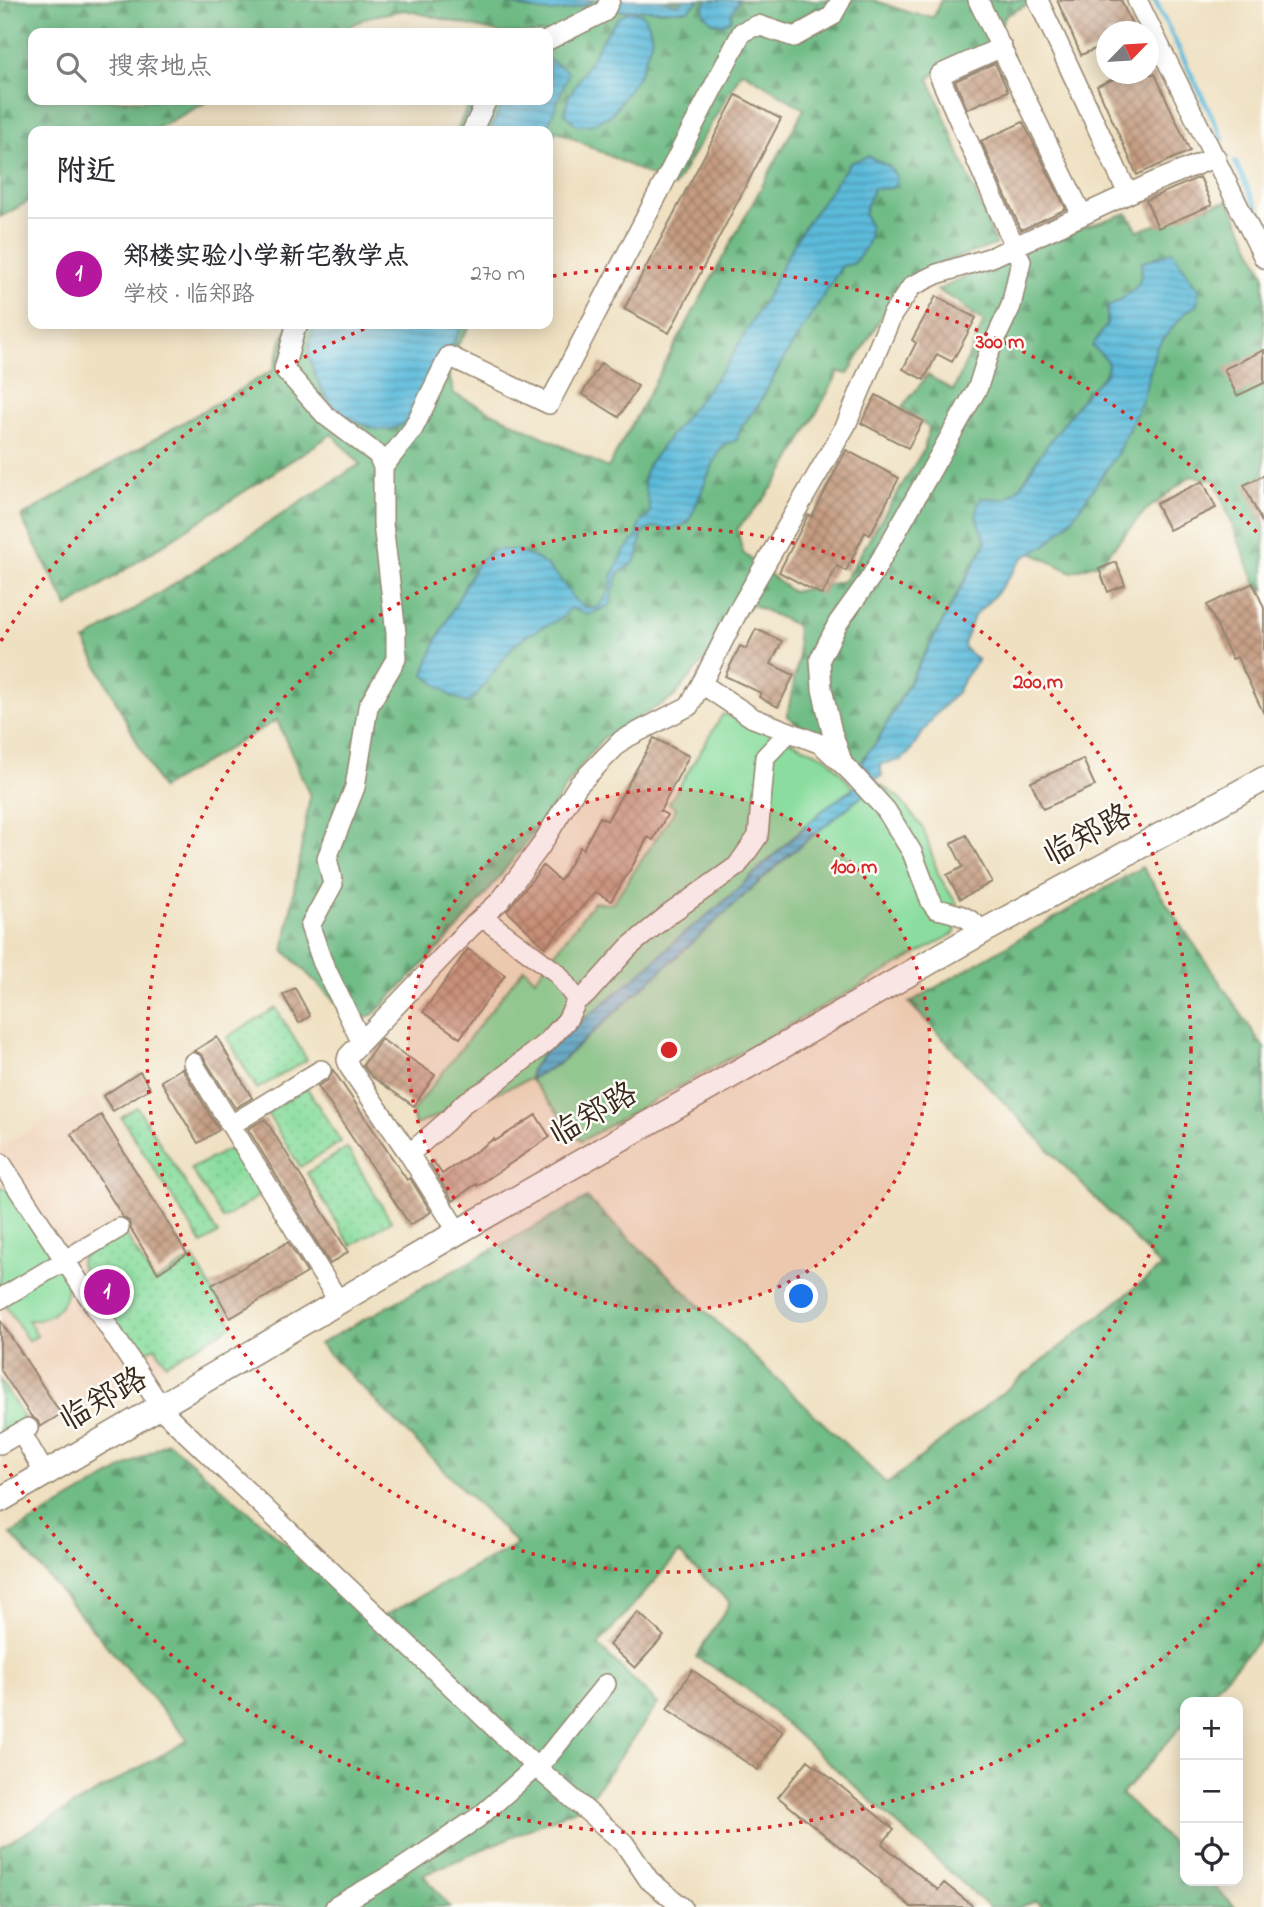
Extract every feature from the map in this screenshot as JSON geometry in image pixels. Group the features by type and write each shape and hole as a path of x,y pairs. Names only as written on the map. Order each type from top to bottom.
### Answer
{"main road":[{"name":"临郑路","path":"0,1500 458,1232 982,932 1264,779"}],"street":[{"path":"553,38 604,12 610,0"},
{"path":"383,467 413,429 449,356 549,404 742,32 758,25 794,37 832,16 841,0"},
{"path":"978,0 1082,215"},
{"path":"1038,0 1128,194"},
{"path":"1137,0 1264,258"},
{"path":"843,764 822,690 820,659 838,623 871,577 978,387 988,355 1011,306 1021,261 939,75 1002,47"},
{"path":"474,126 485,105"},
{"path":"458,1232 348,1064 348,1056 500,901 540,846 578,785 622,740 689,706 738,611 846,425 892,315 912,286 937,274 992,257 1216,157"},
{"path":"295,329 284,369 326,416 378,454 383,467 383,524 396,633 396,659 368,707 355,786 327,858 333,884 310,926 322,961 361,1041"},
{"path":"702,684 752,718 821,744 886,810 912,852 936,909 953,912 977,924 982,932"},
{"path":"409,1154 464,1103 490,1087 548,1041 567,1020 577,1000 586,995 629,947 668,915 737,866 758,836 765,757 789,732"},
{"path":"482,918 558,974 577,1000"},
{"path":"193,1063 339,1302"},
{"path":"231,1125 321,1070"},
{"path":"1,1163 160,1407 536,1767 624,1843 649,1881 682,1907"},
{"path":"0,1299 119,1228"},
{"path":"0,1444 25,1430 45,1474"},
{"path":"335,1907 398,1871 480,1817 548,1756 606,1684"}],"shaded area":[{"path":"94,1094 233,1325 0,1461 0,1147"}],"green space":[{"path":"0,0 873,0 914,14 934,17 941,0 1036,0 1005,16 993,44 929,78 996,245 937,264 894,295 848,374 839,372 786,468 764,499 737,529 743,553 792,592 844,581 924,449 929,428 902,407 928,375 953,391 984,322 937,290 1058,236 1127,213 1138,231 1229,201 1264,274 1264,590 1257,588 1215,480 1191,476 1145,511 1101,562 1072,572 1032,553 986,541 876,743 864,757 862,769 787,716 799,657 796,625 751,604 673,698 603,738 537,829 458,929 374,1014 355,1022 284,950 310,796 277,720 161,788 85,641 360,464 332,434 68,607 21,517 273,370 288,329 468,329 446,364 454,394 608,468 804,109 742,71 674,187 556,130 553,137 553,126 459,126 468,105 553,105 553,28 480,28 405,10 368,17 346,28 28,28 28,105 201,105 161,126 28,126 28,202 0,217"},
{"path":"723,714 758,726 828,758 854,788 825,808 719,906 676,940 531,1079 558,1064 791,853 878,783 898,797 923,828 939,876 957,904 955,933 581,1141 530,1079 415,1125 412,1112 524,968 535,979 594,902 612,904 676,809 669,803"},
{"path":"1142,867 1264,1048 1264,1634 1207,1697 1180,1697 1180,1728 1122,1794 1180,1852 1180,1886 1214,1886 1235,1907 1043,1907 1036,1901 1020,1907 989,1907 746,1688 696,1657 730,1603 679,1553 598,1645 658,1704 585,1805 423,1875 450,1907 0,1907 0,1847 188,1740 11,1534 168,1442 375,1621 517,1544 319,1344 587,1198 887,1484 1161,1267 909,1003"},
{"path":"276,1008 307,1060 257,1089 227,1037"},
{"path":"307,1088 341,1142 300,1167 267,1113"},
{"path":"137,1107 218,1234 202,1244 121,1117"},
{"path":"233,1147 262,1194 223,1219 191,1169"},
{"path":"347,1148 391,1221 351,1246 307,1173"},
{"path":"0,1187 12,1191 66,1278 66,1295 58,1309 45,1318 28,1320 37,1336 28,1341 0,1296"},
{"path":"124,1232 155,1282 193,1258 233,1325 166,1364 155,1347 138,1356 80,1263 82,1257"},
{"path":"0,1380 25,1420 0,1435"}],"water":[{"path":"497,0 595,0 569,10 546,12"},
{"path":"618,0 658,0 679,4 682,0 700,0 688,10 617,10 615,6"},
{"path":"707,0 739,0 731,19 722,25 713,22 704,14"},
{"path":"631,10 642,14 649,25 652,39 640,73 612,114 593,124 576,125 565,113 568,98 605,35 618,18"},
{"path":"553,62 569,72 548,126 492,126 502,105 553,105"},
{"path":"868,156 890,167 897,178 892,188 873,189 864,214 870,226 866,247 853,264 842,266 783,360 759,404 741,427 737,440 723,445 688,523 672,529 654,527 642,534 638,556 619,573 611,597 612,602 608,606 588,615 570,608 562,618 527,635 513,646 476,696 467,703 451,696 424,674 436,642 467,582 479,561 494,550 517,550 541,561 559,578 576,601 588,608 595,608 602,603 610,590 612,576 625,550 638,536 640,524 649,516 644,480 649,463 727,364 802,230 841,175 850,163"},
{"path":"1173,251 1199,288 1197,305 1187,311 1156,349 1142,402 1116,456 1071,520 1047,544 1023,558 996,594 974,616 964,644 965,649 978,660 958,691 935,715 908,754 901,760 880,764 882,776 876,779 869,774 869,769 862,769 861,764 877,742 986,542 976,516 981,498 1006,499 1021,486 1039,456 1088,391 1106,374 1106,359 1092,346 1107,324 1107,308 1137,285 1142,272 1141,263"},
{"path":"314,329 460,329 406,422 384,430 371,428 336,410 316,377 309,356"},
{"path":"869,776 878,783 791,853 558,1064 530,1079 531,1070 544,1052 719,906 825,808"}],"building":[{"path":"1057,0 1121,0 1130,21 1096,21 1096,49 1081,55"},
{"path":"995,63 1008,91 967,109 955,81"},
{"path":"1159,83 1190,151 1137,175 1097,86"},
{"path":"736,95 781,119 669,333 624,309"},
{"path":"1023,122 1066,209 1021,230 981,141"},
{"path":"1200,177 1212,205 1158,228 1146,200"},
{"path":"936,296 976,318 952,362 937,354 924,380 903,369 916,343 912,340"},
{"path":"1264,350 1264,383 1237,396 1224,369"},
{"path":"601,363 638,386 619,417 582,394"},
{"path":"876,395 923,421 908,448 861,423"},
{"path":"846,450 899,478 870,535 865,532 846,571 837,566 822,595 779,572 808,515 812,517"},
{"path":"1264,475 1264,527 1244,485"},
{"path":"1203,481 1216,508 1169,530 1156,504"},
{"path":"1116,562 1125,585 1108,592 1099,569"},
{"path":"1253,583 1264,608 1264,714 1237,657 1232,659 1207,605"},
{"path":"756,629 782,641 771,664 794,675 778,707 759,697 761,693 725,676 740,646 746,649"},
{"path":"654,738 689,756 660,811 667,815 653,840 648,837 611,901 596,892 545,947 507,911 543,866 560,881 580,847 583,849 600,817 607,821"},
{"path":"1083,759 1095,786 1043,809 1031,782"},
{"path":"966,835 992,882 960,899 947,875 963,867 951,843"},
{"path":"468,949 505,975 460,1038 423,1012"},
{"path":"295,988 310,1016 299,1023 283,995"},
{"path":"217,1037 252,1098 235,1108 203,1057 194,1051"},
{"path":"381,1039 435,1075 414,1106 371,1076 363,1065"},
{"path":"182,1068 219,1130 198,1143 161,1081"},
{"path":"333,1070 431,1212 410,1225 318,1086 328,1080"},
{"path":"140,1072 150,1088 113,1111 103,1096"},
{"path":"101,1115 187,1254 158,1273 131,1229 129,1221 123,1217 71,1134"},
{"path":"536,1115 550,1137 453,1201 430,1164 433,1161 442,1174"},
{"path":"265,1119 348,1252 330,1264 248,1129"},
{"path":"288,1242 307,1273 230,1318 212,1285"},
{"path":"0,1320 61,1414 40,1427 0,1369"},
{"path":"638,1612 664,1636 635,1668 609,1645"},
{"path":"692,1670 783,1731 758,1770 667,1709"},
{"path":"808,1760 894,1829 882,1844 938,1890 944,1883 974,1907 911,1907 778,1797"}],"waterway":[{"path":"1155,0 1223,139"},
{"path":"1235,162 1264,222"}],"place":[{"name":"郑楼实验小学新宅教学点","path":"107,1292"}]}
